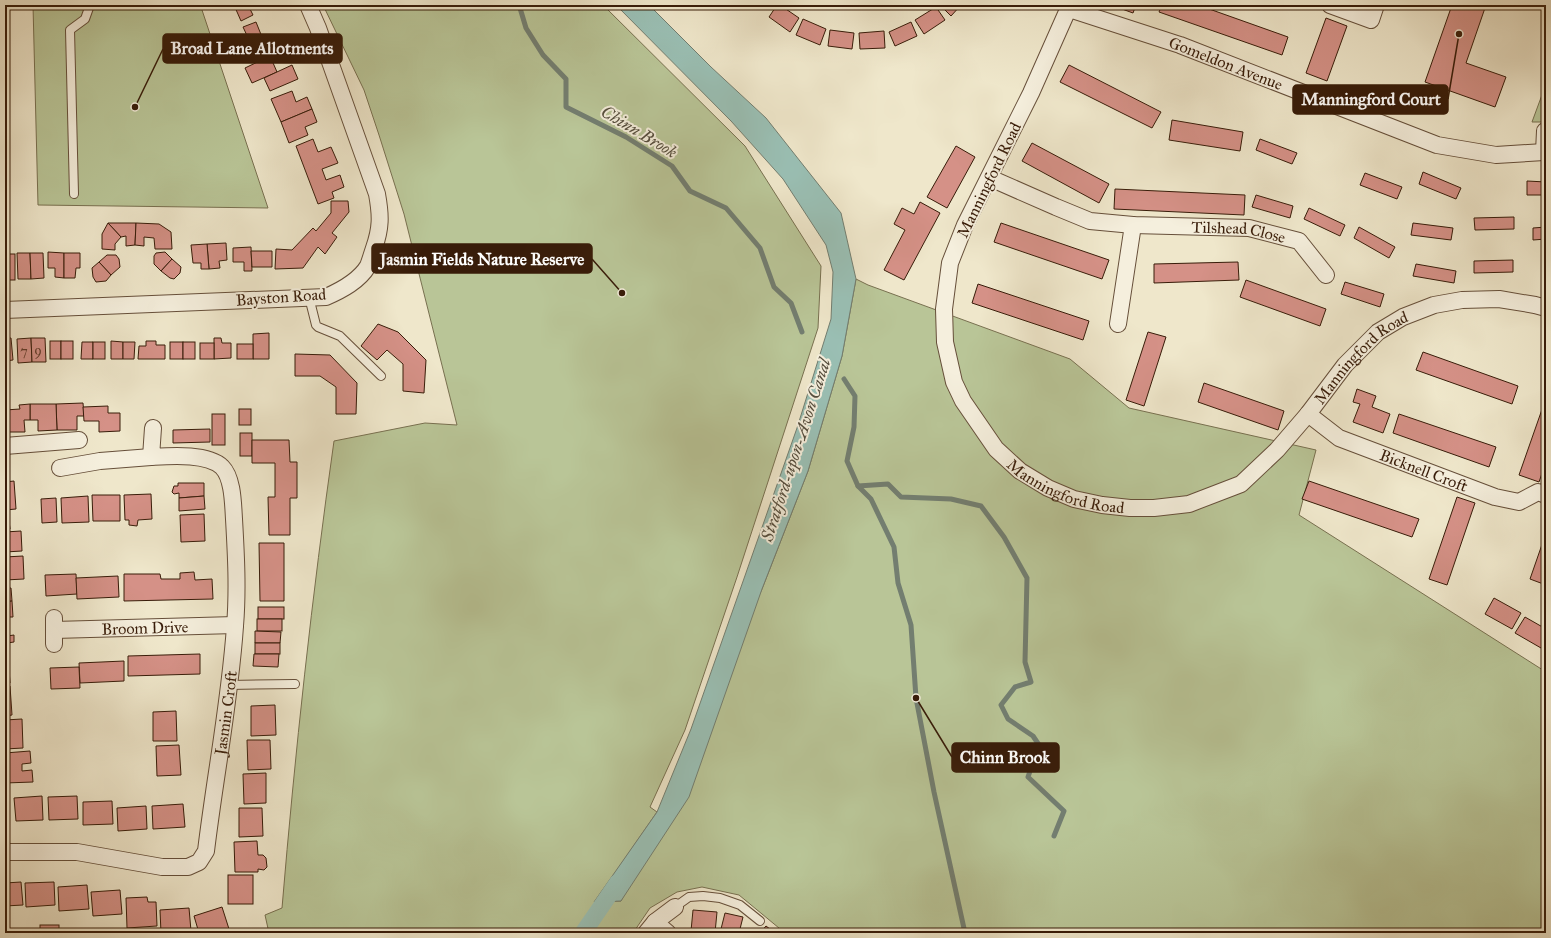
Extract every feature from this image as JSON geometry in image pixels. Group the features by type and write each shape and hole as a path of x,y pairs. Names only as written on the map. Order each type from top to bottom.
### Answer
{"street":[{"name":"Bayston Road","path":"5,310 326,297 342,290 355,280 367,266 380,232 381,214 377,194 318,28 308,5"},
{"path":"1330,5 1371,20 1376,5"},
{"name":"Gomeldon Avenue","path":"1069,7 1180,46 1437,145 1496,155 1545,152"},
{"name":"Manningford Road","path":"1069,7 1037,80 990,178 965,225 950,263 944,309 945,342 954,382 963,401 996,449 1020,471 1048,488 1074,499 1102,505 1130,508 1154,508 1189,504 1241,484 1277,450 1308,414 1345,365 1378,332 1403,316 1434,305 1462,300 1499,299 1546,308"},
{"path":"1545,131 1545,152"},
{"name":"Tilshead Close","path":"990,178 1090,221 1133,225 1249,228 1299,241 1326,275"},
{"path":"1118,324 1133,225"},
{"name":"Bicknell Croft","path":"1308,414 1339,438 1495,497 1519,502 1538,492 1546,495"},
{"path":"151,456 153,428"},
{"path":"5,446 79,440"},
{"name":"Jasmin Croft","path":"5,852 76,852 162,867 188,867 199,862 206,851 229,685 235,625 236,554 231,486 222,467 208,460 186,456 151,456 100,461 60,468"},
{"name":"Broom Drive","path":"54,631 235,625"},
{"path":"651,927 675,908"},
{"path":"651,927 668,933"}],"lane":[{"path":"74,194 70,30 85,19 90,5"},
{"path":"309,297 316,325 340,336 381,376"},
{"path":"229,685 295,684"},
{"path":"675,908 689,897 703,896 720,898 740,905 760,921"}],"green space":[{"path":"33,5 101,5 104,9 201,7 268,208 38,205"},
{"path":"323,5 603,5 745,146 821,266 818,328 737,577 685,730 650,807 657,812 595,902 621,901 762,589 808,471 842,356 856,279 868,285 1070,359 1129,408 1316,450 1299,515 1546,672 1546,933 785,933 739,895 702,887 677,892 650,908 633,933 269,933 265,915 282,908 318,557 334,441 425,423 457,425 404,214 379,135 364,90"},
{"path":"1546,84 1546,122 1532,122"}],"water":[{"path":"616,5 649,5 711,67 766,118 841,213 856,279 842,356 808,471 762,589 689,797 621,901 594,902 657,812 691,729 797,428 831,319 833,272 826,245 783,179 731,121"}],"building":[{"path":"234,5 248,5 253,15 241,21"},
{"path":"777,5 780,5 799,18 790,32 769,17"},
{"path":"940,5 961,5 951,16"},
{"path":"1111,5 1136,5 1133,13"},
{"path":"1162,5 1198,5 1288,37 1282,55 1159,12"},
{"path":"1452,5 1486,5 1466,63 1506,77 1495,107 1425,82"},
{"path":"936,7 945,20 924,34 915,20"},
{"path":"1326,18 1347,26 1327,81 1306,73"},
{"path":"803,19 826,29 820,45 796,35"},
{"path":"256,22 262,37 250,42 243,27"},
{"path":"911,22 917,36 895,46 889,32"},
{"path":"830,30 854,33 852,49 828,46"},
{"path":"884,31 885,48 860,49 859,33"},
{"path":"270,56 277,72 252,83 245,68"},
{"path":"292,65 298,79 270,91 264,78"},
{"path":"1069,65 1161,112 1152,128 1060,82"},
{"path":"292,91 296,102 307,97 312,109 281,122 271,99"},
{"path":"312,109 317,122 305,127 308,135 289,143 281,122"},
{"path":"1172,120 1243,132 1240,151 1169,140"},
{"path":"313,139 318,152 331,147 338,163 322,169 326,180 340,175 344,187 332,192 334,198 318,204 296,146"},
{"path":"1260,139 1297,153 1292,164 1256,150"},
{"path":"1032,143 1109,184 1099,203 1022,161"},
{"path":"956,146 975,157 947,208 927,197"},
{"path":"1423,172 1461,188 1456,199 1419,184"},
{"path":"1365,173 1402,187 1397,199 1360,185"},
{"path":"1527,181 1546,182 1546,195 1527,195"},
{"path":"1115,189 1245,195 1244,215 1114,209"},
{"path":"1256,195 1293,206 1290,218 1252,207"},
{"path":"331,201 348,201 349,212 332,233 337,237 325,254 318,247 303,268 275,269 276,249 292,250 313,228 316,231 331,213"},
{"path":"920,202 940,213 904,280 884,270 905,230 894,224 902,208 914,214"},
{"path":"1309,208 1345,225 1340,236 1304,219"},
{"path":"1514,217 1514,229 1475,230 1474,218"},
{"path":"108,223 136,223 135,245 126,246 126,236 121,237"},
{"path":"108,223 121,237 115,244 115,250 102,249 102,234"},
{"path":"136,223 159,224 171,232 172,249 155,249 154,238 144,237 144,246 135,245"},
{"path":"1001,223 1109,260 1102,279 994,242"},
{"path":"1413,223 1453,228 1451,240 1411,235"},
{"path":"1359,227 1395,247 1389,258 1354,238"},
{"path":"1546,227 1546,239 1533,240 1533,228"},
{"path":"226,243 227,260 219,261 220,268 209,269 207,244"},
{"path":"207,244 209,269 201,269 201,263 193,263 191,245"},
{"path":"251,247 252,271 244,271 244,262 233,262 233,248"},
{"path":"251,251 272,251 272,267 252,267"},
{"path":"48,252 64,253 64,278 55,277 55,268 48,268"},
{"path":"165,252 172,259 161,271 154,264 154,256 156,253"},
{"path":"17,253 30,253 31,279 18,279"},
{"path":"30,253 43,253 44,278 31,279"},
{"path":"64,253 80,253 80,268 76,268 75,278 64,278"},
{"path":"5,254 15,254 15,280 5,280"},
{"path":"107,255 116,255 119,259 120,267 111,275 99,262"},
{"path":"172,259 181,267 180,273 174,279 170,278 161,271"},
{"path":"1513,260 1513,272 1474,273 1474,261"},
{"path":"99,262 111,275 106,281 96,282 93,277 92,268"},
{"path":"1238,262 1239,280 1154,283 1154,264"},
{"path":"1416,264 1456,271 1454,283 1413,276"},
{"path":"1246,280 1326,309 1320,326 1240,297"},
{"path":"1345,282 1384,294 1380,307 1341,294"},
{"path":"978,284 1089,321 1083,340 972,303"},
{"path":"378,324 398,332 426,360 424,393 403,391 403,364 387,350 377,360 361,346"},
{"path":"1148,332 1166,337 1144,406 1126,400"},
{"path":"269,333 269,359 253,359 253,334"},
{"path":"5,338 11,338 13,360 5,361"},
{"path":"31,338 32,362 18,363 17,339"},
{"path":"31,338 45,338 46,362 32,362"},
{"path":"214,338 221,338 222,343 231,343 231,358 214,359"},
{"path":"50,341 61,341 61,359 50,359"},
{"path":"61,341 73,341 73,359 61,359"},
{"path":"111,341 123,342 123,359 111,359"},
{"path":"146,341 156,341 156,345 165,345 165,359 138,359 139,346 146,346"},
{"path":"82,342 93,342 93,359 81,359"},
{"path":"93,342 105,342 105,359 93,359"},
{"path":"123,342 135,342 134,359 123,359"},
{"path":"170,342 183,342 183,359 170,359"},
{"path":"183,342 195,342 195,359 183,359"},
{"path":"200,343 214,343 214,359 200,359"},
{"path":"237,344 253,344 253,359 237,359"},
{"path":"1423,352 1518,386 1512,404 1416,370"},
{"path":"295,354 330,355 357,383 356,414 336,414 336,387 320,376 295,376"},
{"path":"1204,383 1284,411 1278,430 1198,402"},
{"path":"1357,389 1376,396 1372,407 1390,414 1383,433 1353,422 1360,404 1353,402"},
{"path":"1546,398 1546,462 1539,482 1519,475"},
{"path":"83,403 84,416 77,416 77,430 57,430 56,404"},
{"path":"30,404 56,404 57,430 38,431 38,420 30,420"},
{"path":"30,404 30,420 24,420 25,432 5,432 5,410 20,409 19,405"},
{"path":"108,406 108,413 120,413 120,431 99,432 99,421 84,421 83,407"},
{"path":"239,409 251,409 251,425 239,425"},
{"path":"212,414 225,414 225,445 212,445"},
{"path":"1399,414 1496,447 1489,467 1393,433"},
{"path":"210,429 210,442 173,443 173,430"},
{"path":"240,433 252,433 252,456 240,456"},
{"path":"252,440 289,440 290,462 297,462 297,498 290,498 290,535 269,535 268,497 275,497 275,463 252,463"},
{"path":"14,481 16,509 5,510 5,482"},
{"path":"1309,481 1419,519 1412,537 1302,499"},
{"path":"178,483 204,483 204,496 179,498 179,493 174,494 172,492 174,486 178,486"},
{"path":"151,494 152,519 138,520 137,526 129,525 129,520 125,520 124,495"},
{"path":"92,495 120,495 120,521 93,521"},
{"path":"88,496 89,522 62,523 61,498"},
{"path":"204,496 205,509 179,511 179,498"},
{"path":"1457,497 1475,503 1447,585 1429,579"},
{"path":"56,498 57,522 42,523 41,499"},
{"path":"8,513 10,529 5,530 5,514"},
{"path":"204,514 205,541 181,542 180,515"},
{"path":"21,531 22,551 5,552 5,532"},
{"path":"1546,533 1546,585 1530,579"},
{"path":"259,543 284,543 284,601 260,601"},
{"path":"23,556 24,579 5,580 5,557"},
{"path":"194,572 195,580 212,579 213,599 124,601 124,574 160,574 161,579 180,579 180,573"},
{"path":"76,574 77,594 46,596 45,575"},
{"path":"118,576 119,597 77,599 76,578"},
{"path":"5,588 11,588 12,601 5,602"},
{"path":"1494,598 1521,613 1512,629 1485,614"},
{"path":"12,601 13,617 5,617 5,602"},
{"path":"258,607 284,607 284,619 258,619"},
{"path":"1525,617 1546,629 1546,640 1541,648 1515,633"},
{"path":"257,619 282,619 282,631 257,631"},
{"path":"5,621 7,636 14,635 14,642 7,643 8,650 5,651"},
{"path":"255,631 281,632 280,643 255,643"},
{"path":"255,643 280,643 280,654 255,654"},
{"path":"200,654 200,674 128,676 128,656"},
{"path":"254,654 279,654 278,667 253,666"},
{"path":"5,655 8,655 10,683 5,683"},
{"path":"124,661 124,681 80,683 79,663"},
{"path":"79,667 80,688 51,689 50,668"},
{"path":"10,686 12,715 5,716 5,687"},
{"path":"275,705 276,735 251,736 251,706"},
{"path":"176,711 177,741 153,741 153,712"},
{"path":"22,719 23,748 5,749 5,720"},
{"path":"247,740 270,740 271,769 248,770"},
{"path":"179,745 181,775 157,776 156,746"},
{"path":"30,751 31,763 22,764 22,771 32,770 33,782 5,783 5,753"},
{"path":"266,773 266,803 244,804 243,774"},
{"path":"42,796 43,820 16,821 14,798"},
{"path":"77,796 78,819 49,820 48,797"},
{"path":"8,797 9,820 5,821 5,798"},
{"path":"112,801 113,824 83,825 83,802"},
{"path":"183,804 185,827 153,829 152,806"},
{"path":"146,806 147,829 118,831 117,808"},
{"path":"239,808 262,808 263,836 239,837"},
{"path":"257,841 258,855 263,855 266,858 267,867 264,870 258,869 258,872 235,872 234,842"},
{"path":"228,875 253,875 253,904 228,904"},
{"path":"21,882 23,905 5,906 5,883"},
{"path":"54,882 55,905 26,907 25,883"},
{"path":"87,885 89,909 59,911 58,887"},
{"path":"120,890 122,914 93,916 91,892"},
{"path":"147,897 148,902 156,902 157,926 127,928 126,898"},
{"path":"222,907 229,929 216,933 199,933 194,916"},
{"path":"189,908 191,931 161,933 160,910"},
{"path":"693,910 717,912 715,933 691,931"},
{"path":"725,913 743,917 739,933 721,929"},
{"path":"40,925 59,925 59,933 40,933"},
{"path":"766,926 775,933 760,933"}],"waterway":[{"name":"Chinn Brook","path":"521,5 520,8 526,28 543,55 566,79 566,107 626,137 672,166 690,191 726,208 760,248 774,287 791,303 802,332"},
{"name":"Chinn Brook","path":"844,379 855,396 854,427 847,461 858,486 871,499 894,547 898,583 911,625 916,698 934,792 965,933"},
{"path":"858,486 888,484 901,497 951,499 981,506 1004,537 1027,578 1025,662 1031,682 1015,687 1001,705 1008,719 1033,736 1039,745 1028,777 1064,811 1054,836"},
{"name":"Stratford-upon-Avon Canal","path":"583,933 618,882"}],"place":[{"name":"Manningford Court","path":"1459,34"},
{"name":"Broad Lane Allotments","path":"135,107"},
{"name":"Jasmin Fields Nature Reserve","path":"622,293"},
{"name":"Chinn Brook","path":"916,698"}]}
